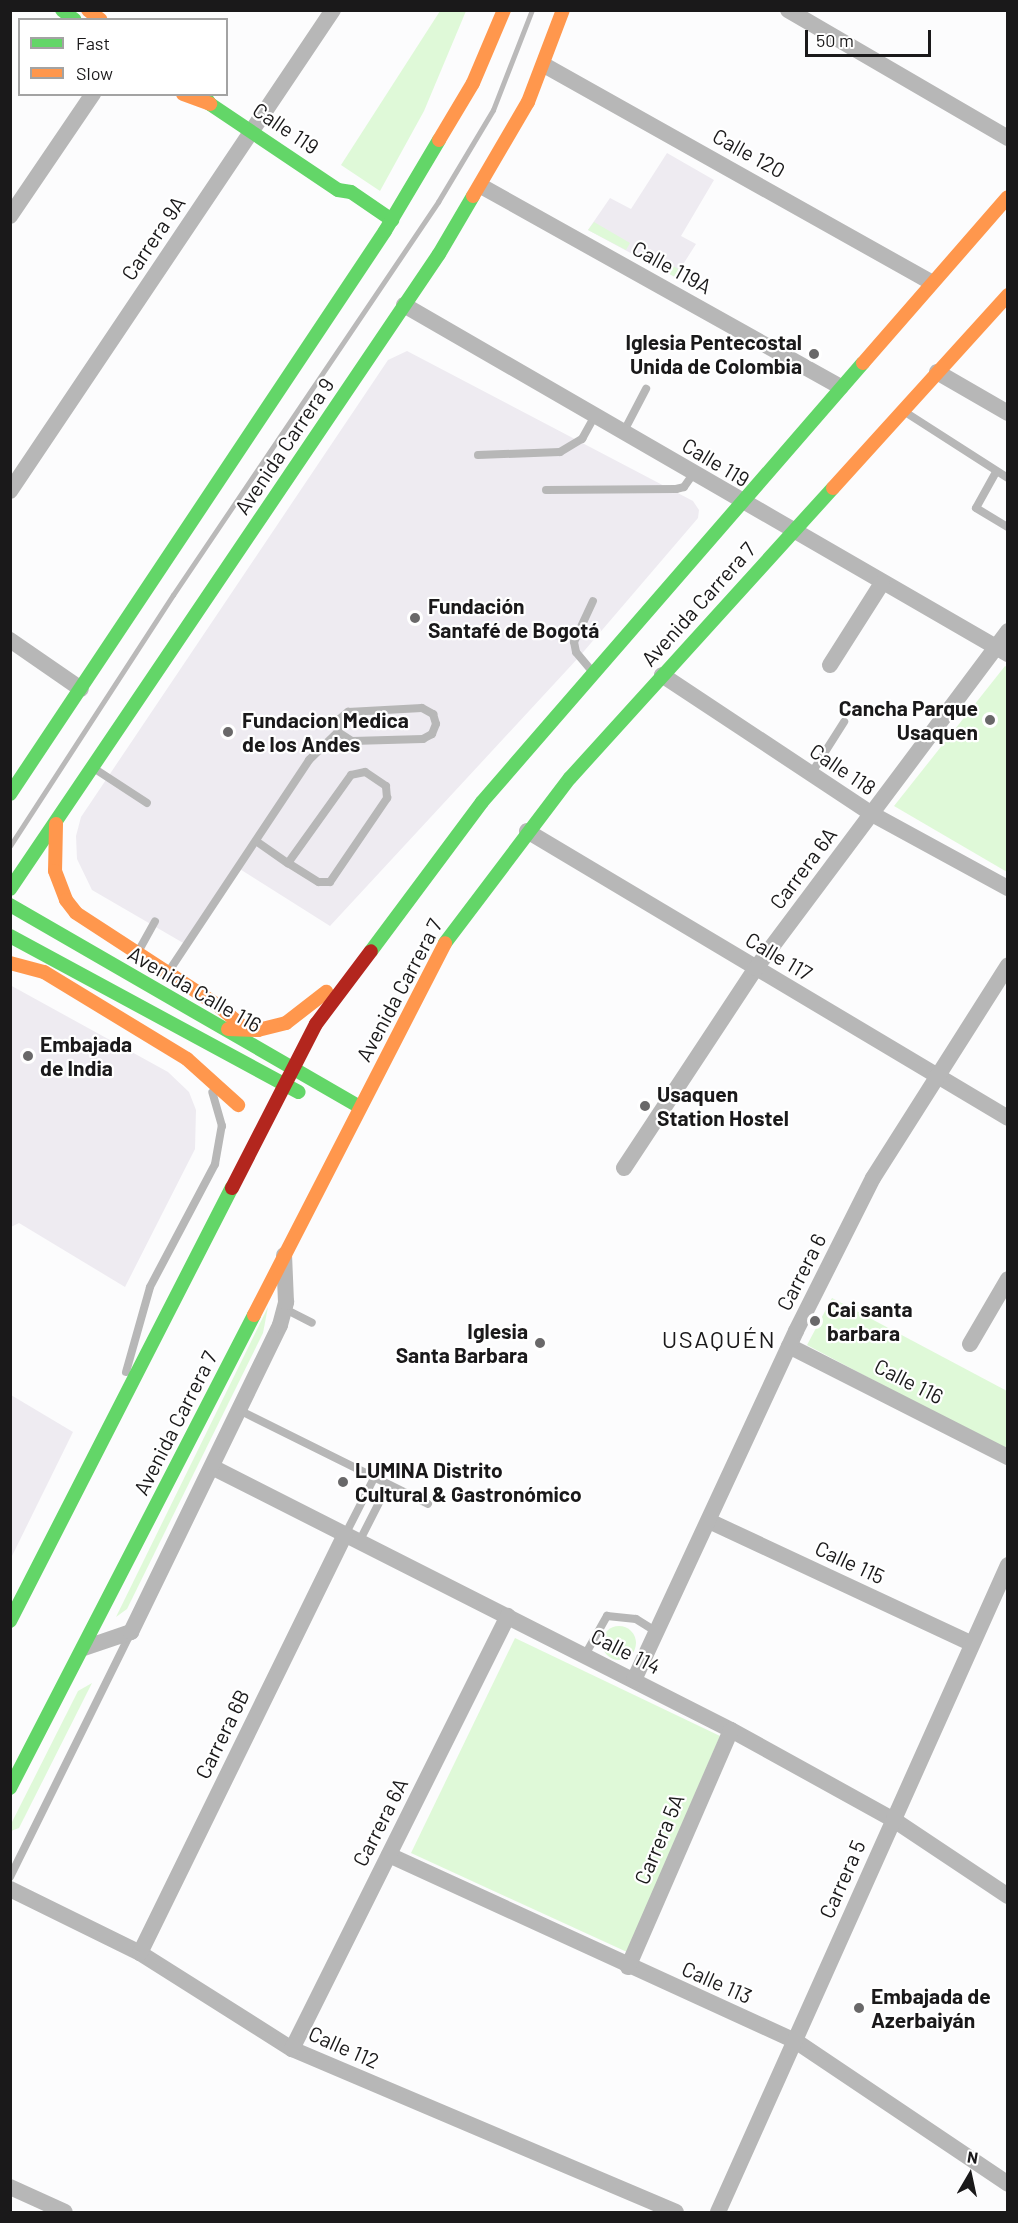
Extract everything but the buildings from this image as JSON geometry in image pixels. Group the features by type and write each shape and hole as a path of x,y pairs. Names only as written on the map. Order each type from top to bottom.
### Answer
{"main road":[{"name":"Avenida Carrera 9","path":"10,794 48,742 388,226 473,83 504,10"},
{"name":"Avenida Carrera 9","path":"10,889 404,305 481,186 544,65 563,10"},
{"name":"Calle 119","path":"207,99 338,190 351,192 388,226"},
{"name":"Avenida Carrera 7","path":"12,1616 316,1024 468,820 931,282 1008,197"},
{"name":"Avenida Carrera 7","path":"10,1788 446,941 527,831 662,675 794,533 902,410 1008,295"},
{"path":"10,768 48,742"},
{"path":"57,820 53,844 55,872 66,900 84,921 220,1007 292,1069"},
{"name":"Avenida Calle 116","path":"10,905 181,1006 360,1107"},
{"name":"Avenida Calle 116","path":"10,936 314,1101"},
{"path":"274,1010 316,993 368,952"},
{"path":"220,1028 248,1031 272,1028 300,1015 368,952"},
{"path":"10,963 44,972 204,1072 241,1115"},
{"path":"220,1007 246,1012"},
{"path":"212,1046 241,1115 249,1156"},
{"path":"337,1114 352,1122"}],"street":[{"name":"Carrera 9A","path":"10,491 333,10"},
{"path":"788,10 1008,138"},
{"name":"Calle 120","path":"544,65 931,282"},
{"path":"10,216 92,96"},
{"name":"Calle 119A","path":"481,186 841,387"},
{"name":"Calle 119","path":"404,305 742,503 1001,651"},
{"path":"937,372 1008,413"},
{"path":"830,665 882,583"},
{"name":"Carrera 6A","path":"624,1168 756,968 872,814 1001,651 1008,631"},
{"path":"10,640 81,689"},
{"name":"Calle 118","path":"662,675 872,814 1008,888"},
{"name":"Calle 117","path":"527,831 642,897 756,968 1008,1118"},
{"name":"Carrera 6","path":"634,1680 789,1346 873,1178 935,1075 1008,965"},
{"path":"84,1648 131,1632 212,1467 285,1309 284,1255"},
{"path":"970,1344 1008,1279"},
{"name":"Calle 116","path":"789,1346 1008,1457"},
{"name":"Calle 114","path":"212,1467 731,1730 894,1820 1008,1896"},
{"name":"Calle 115","path":"709,1521 971,1643"},
{"name":"Carrera 6B","path":"140,1953 352,1539"},
{"name":"Carrera 5","path":"718,2212 971,1643 1008,1565"},
{"name":"Carrera 6A","path":"292,2049 508,1616"},
{"name":"Carrera 5A","path":"628,1967 731,1730"},
{"name":"Calle 113","path":"389,1855 628,1967 794,2040 1008,2184"},
{"name":"Calle 112","path":"10,1889 140,1953 292,2049 676,2212"},
{"path":"10,2187 64,2212"}],"lane":[{"path":"622,433 646,389"},
{"path":"902,410 1008,478"},
{"path":"478,455 560,452 582,439 594,417"},
{"path":"996,472 976,508 1008,527"},
{"path":"546,490 676,489 684,487 693,474"},
{"path":"593,601 574,647 594,672"},
{"path":"168,974 313,755 338,732 338,720 353,711 422,708 433,714 436,724 432,734 423,739 352,741 338,732"},
{"path":"811,774 844,722"},
{"path":"92,767 147,803"},
{"path":"256,841 288,863 319,882 330,882 387,798 386,786 365,772 351,776 288,863"},
{"path":"136,955 156,921"},
{"path":"118,1412 137,1322 150,1287 203,1187 220,1143 219,1110 204,1072"},
{"path":"285,1309 312,1323"},
{"path":"239,1410 428,1504"},
{"path":"352,1539 374,1478"},
{"path":"352,1539 388,1485"},
{"path":"585,1655 607,1616 636,1618 657,1632"},
{"path":"10,1877 131,1632"}],"shaded area":[{"path":"667,153 714,180 681,236 696,244 675,277 588,230 610,198 631,209"},
{"name":"Fundación Santafé de Bogotá","path":"407,351 693,501 699,510 698,518 579,657 330,926 235,866 185,944 92,890 77,859 76,836 81,817 388,360"},
{"path":"10,985 168,1072 189,1092 196,1110 195,1149 125,1287 19,1223 11,1227"},
{"path":"11,1395 73,1432 11,1558"}],"green space":[{"path":"440,11 466,11 424,111 380,191 341,165"},
{"path":"594,222 630,243 626,250 588,230"},
{"path":"645,250 680,270 675,277 640,258"},
{"path":"1005,666 1008,668 1007,872 894,806"},
{"path":"832,1298 1007,1391 1007,1451 807,1345"},
{"path":"268,1307 263,1333 127,1609 116,1617"},
{"path":"619,1626 631,1631 636,1643 631,1655 619,1660 607,1655 602,1643 607,1631"},
{"path":"515,1638 720,1736 627,1952 411,1853"},
{"path":"92,1683 19,1828 11,1831 11,1824 78,1691"}],"railway":[{"path":"10,846 173,595 438,202 493,110 532,10"}],"traffic: fast":[{"path":"62,10 72,18"},
{"path":"204,96 210,104 338,190 351,192 392,220"},
{"path":"10,794 385,231 439,140"},
{"path":"10,889 439,254 473,196"},
{"path":"371,951 482,802 863,363"},
{"path":"445,943 570,778 833,488"},
{"path":"10,905 360,1107"},
{"path":"10,936 298,1092"},
{"path":"10,1621 232,1188"},
{"path":"10,1788 254,1315"}],"traffic: slow":[{"path":"88,10 98,18"},
{"path":"439,140 473,83 504,10"},
{"path":"473,196 528,102 563,10"},
{"path":"188,96 210,104"},
{"path":"863,363 1008,197"},
{"path":"833,488 1008,295"},
{"path":"56,824 55,871 66,900 76,913 220,1007 244,1028"},
{"path":"254,1315 445,943"},
{"path":"10,963 44,972 187,1059 238,1105"},
{"path":"228,1029 258,1030 286,1023 326,992"}],"traffic: jam":[{"path":"232,1188 316,1024 371,951"}],"place":[{"name":"Iglesia Pentecostal Unida de Colombia","path":"814,354"},
{"name":"Fundación Santafé de Bogotá","path":"415,618"},
{"name":"Cancha Parque Usaquen","path":"990,720"},
{"name":"Fundacion Medica de los Andes","path":"228,732"},
{"name":"Embajada de India","path":"28,1056"},
{"name":"Usaquen Station Hostel","path":"645,1106"},
{"name":"Cai santa barbara","path":"815,1321"},
{"name":"Iglesia Santa Barbara","path":"540,1343"},
{"name":"LUMINA Distrito Cultural & Gastronómico","path":"343,1482"},
{"name":"Embajada de Azerbaiyán","path":"859,2008"}],"district":[{"name":"USAQUÉN","path":"719,1339"}]}
